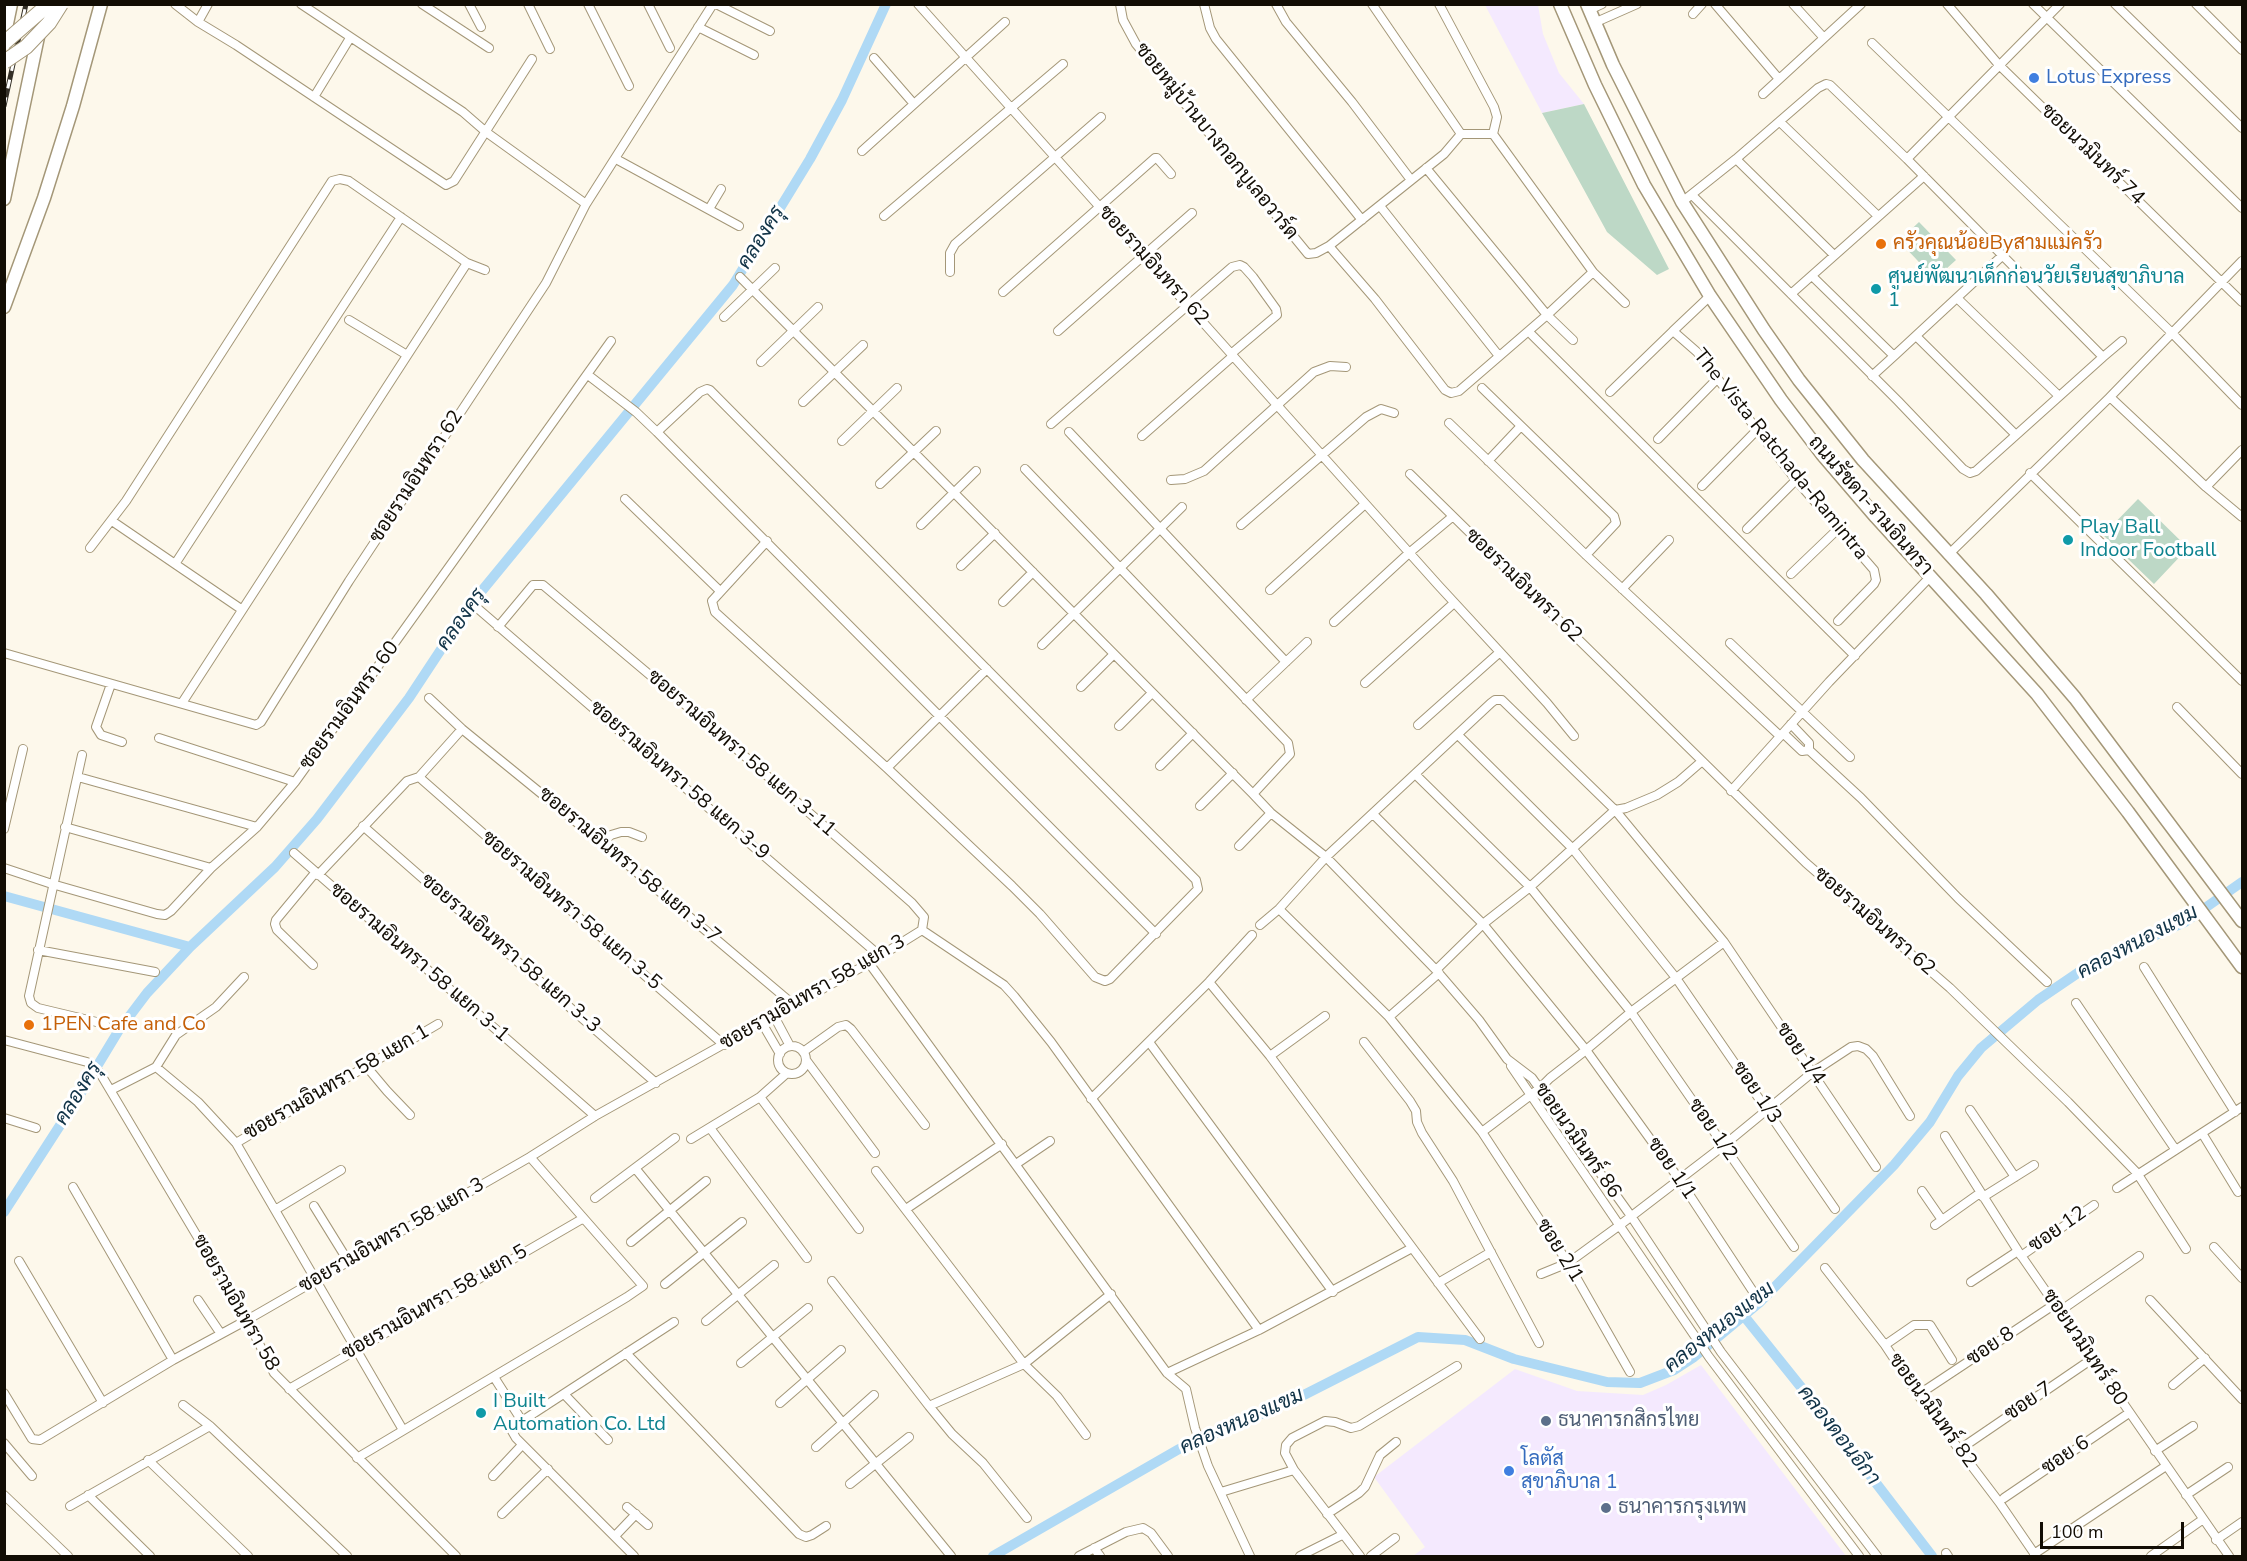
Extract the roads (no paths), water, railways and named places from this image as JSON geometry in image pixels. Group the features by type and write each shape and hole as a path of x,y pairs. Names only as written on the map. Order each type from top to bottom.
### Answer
{"highway":[{"path":"4,41 47,4"},
{"path":"4,62 26,47 50,23 61,4"}],"main road":[{"path":"4,41 11,4"},
{"path":"4,199 47,4"},
{"path":"4,308 44,198 73,106 101,4"},
{"name":"ถนนรัชดา-รามอินทรา","path":"1560,4 1620,137 1656,206 1710,296 1781,400 1822,454 1876,517 2037,694 2103,778 2242,967"},
{"name":"ถนนรัชดา-รามอินทรา","path":"1588,7 1638,117 1687,199 1735,288 1800,380 1863,460 2012,623 2075,698 2242,921"}],"street":[{"path":"175,4 198,22 446,185 454,181 532,59"},
{"path":"198,22 208,4"},
{"path":"301,4 463,112 486,132 586,204"},
{"path":"422,4 489,48"},
{"path":"469,4 481,27"},
{"path":"528,4 550,49"},
{"path":"588,4 629,86"},
{"path":"648,4 670,48"},
{"path":"715,4 770,31"},
{"name":"ซอยรามอินทรา 62","path":"4,653 256,724 265,718 349,581 542,289 586,204 698,27 715,4"},
{"name":"ซอยหมู่บ้านบางกอกบูเลอวาร์ด","path":"1120,4 1123,20 1136,44 1303,250 1312,254 1329,246"},
{"path":"1203,4 1216,39 1362,220"},
{"path":"1276,4 1286,22 1352,102 1411,180"},
{"path":"1439,4 1494,107 1497,117 1493,134 1593,272 1625,303"},
{"path":"1588,7 1602,4"},
{"path":"1594,23 1637,4"},
{"path":"1693,14 1702,4"},
{"path":"1715,4 1779,79"},
{"path":"1793,4 1824,38"},
{"path":"1763,94 1861,4"},
{"name":"ซอยนวมินทร์ 74","path":"1947,4 1999,65 2242,302"},
{"path":"2034,4 2242,208"},
{"path":"1907,159 2060,4"},
{"path":"2115,4 2242,128"},
{"path":"2196,4 2241,45"},
{"path":"1374,5 1461,134"},
{"name":"ซอยรามอินทรา 62","path":"922,6 964,58 1409,553 1452,517 1806,863 1950,988 2068,1102 2134,1176 2186,1249"},
{"path":"862,151 1005,22"},
{"path":"698,27 754,55"},
{"path":"314,97 350,38"},
{"path":"1872,43 2172,333 2242,405"},
{"path":"874,58 914,104"},
{"path":"884,216 1063,64"},
{"path":"2103,357 1907,159 1830,85 1822,86 1687,199 1791,294 1963,470 1970,473 1976,471 2122,341"},
{"path":"950,272 950,253 955,244 1101,117"},
{"path":"1779,122 1878,216"},
{"path":"1493,134 1461,134 1444,154 1329,246 1375,299 1448,392 1459,391 1593,272"},
{"path":"1003,292 1155,158 1171,174"},
{"path":"616,159 739,226"},
{"path":"1736,159 1834,255"},
{"path":"1426,168 1547,315 1573,340"},
{"path":"1791,294 1924,176"},
{"path":"90,548 112,521 332,182 340,179 349,181 467,263 485,270"},
{"path":"709,209 721,189"},
{"path":"1380,206 1499,356"},
{"path":"1058,331 1192,213"},
{"path":"175,564 401,218"},
{"path":"1872,376 2003,255"},
{"path":"1948,555 2110,397 2242,261"},
{"path":"182,703 467,263"},
{"path":"1051,424 1232,267 1240,265 1244,267 1276,309 1277,315 1142,436"},
{"path":"724,317 775,268"},
{"path":"1812,276 1894,356"},
{"name":"ซอยนวมินทร์ 86","path":"741,278 1271,813 1326,857 1437,971 1479,1020 1507,1059 1706,1354 1859,1557"},
{"path":"1610,392 1710,296"},
{"path":"1957,298 2060,396"},
{"path":"761,362 818,307"},
{"path":"350,320 407,355"},
{"name":"The Vista Ratchada-Ramintra","path":"1673,331 1697,352 1796,480 1874,570 1876,580 1838,621"},
{"path":"1532,334 1855,656"},
{"path":"1916,336 2016,435"},
{"name":"ซอยรามอินทรา 60","path":"4,868 52,884 165,915 171,911 211,868 256,827 295,782 611,341"},
{"path":"803,402 863,345"},
{"path":"1171,480 1185,479 1204,471 1314,372 1330,366 1346,367"},
{"path":"588,375 636,412 657,432 1156,934"},
{"path":"1658,439 1717,379"},
{"path":"843,441 897,388"},
{"path":"1482,388 1614,516 1616,522 1586,555"},
{"path":"657,432 700,392 710,390 1196,880 1198,889 1110,979 1100,981 1012,886 887,768 715,612 712,601 767,541"},
{"path":"2110,397 2206,487 2242,517"},
{"path":"1240,525 1366,417 1381,410 1394,413"},
{"path":"1449,423 1780,736 1802,752 1809,750"},
{"path":"1488,461 1521,426"},
{"path":"1702,486 1756,430"},
{"path":"880,484 936,431"},
{"path":"1068,432 1286,662"},
{"path":"2206,487 2242,450"},
{"path":"1025,469 1286,740 1290,746 1290,754 1253,794"},
{"path":"921,525 976,471"},
{"path":"2030,473 2242,681"},
{"path":"1410,474 1452,517"},
{"path":"1747,529 1796,480"},
{"path":"625,500 720,591"},
{"path":"1270,590 1365,504"},
{"path":"1042,645 1182,507"},
{"path":"112,521 241,609"},
{"path":"1791,574 1839,528"},
{"path":"961,566 995,533"},
{"path":"1622,589 1669,540"},
{"path":"1334,622 1409,553 1547,703 1574,736"},
{"path":"1003,602 1034,572"},
{"path":"1731,791 1802,712 1930,577"},
{"name":"ซอยรามอินทรา 58 แยก 3-11","path":"498,627 533,585 543,585 708,724 912,903 924,917 922,930"},
{"path":"1365,683 1454,603"},
{"name":"ซอยรามอินทรา 58 แยก 3-9","path":"476,608 880,956"},
{"path":"1246,700 1307,642"},
{"path":"1730,643 1850,757"},
{"path":"1418,725 1500,652"},
{"path":"1081,687 1114,654"},
{"path":"887,768 987,669"},
{"path":"111,684 96,727 100,735 122,742"},
{"path":"1119,726 1152,693"},
{"name":"ซอยรามอินทรา 58 แยก 3-7","path":"429,698 462,729 602,843 794,1005"},
{"name":"ซอย 1/4","path":"1458,736 1495,700 1502,700 1615,810 1724,942 1876,1167"},
{"path":"2177,707 2242,774"},
{"path":"1791,724 1809,743 1809,750 1861,798 1958,898 2047,982"},
{"name":"ซอยรามอินทรา 58 แยก 3-1","path":"462,729 418,777 407,781 316,874 596,1116"},
{"path":"1160,766 1193,733"},
{"path":"1260,925 1279,909 1326,857 1458,736"},
{"name":"ซอย 1/3","path":"1458,736 1572,848 1676,978 1835,1209"},
{"path":"159,738 295,782"},
{"path":"4,829 23,749"},
{"path":"82,755 29,996 34,1006 105,1024"},
{"path":"1389,1017 1483,924 1530,887 1615,810 1626,808 1657,795 1678,782 1701,762"},
{"path":"1200,806 1233,773"},
{"name":"ซอย 1/2","path":"1416,775 1530,887 1631,1012 1794,1247"},
{"path":"78,777 256,827"},
{"name":"ซอยรามอินทรา 58 แยก 3-5","path":"418,777 724,1045"},
{"path":"1239,846 1271,813"},
{"name":"ซอย 1/1","path":"1373,814 1483,924 1586,1050 1679,1179 1752,1290"},
{"name":"ซอยรามอินทรา 58 แยก 3-3","path":"363,826 656,1083"},
{"path":"65,827 211,868"},
{"path":"602,843 611,835 621,832 629,832 642,837"},
{"path":"294,853 316,874 275,924 278,930 313,965"},
{"name":"ซอย 2/1","path":"1279,909 1389,1017 1482,1132 1568,1263 1630,1372"},
{"name":"ซอยรามอินทรา 58 แยก 3","path":"4,1393 32,1439 36,1440 922,930 1004,985 1051,1042 1259,1330"},
{"path":"1091,1099 1209,982 1252,935"},
{"path":"1482,1132 1532,1095 1550,1077 1631,1012 1724,942"},
{"path":"38,950 155,972"},
{"path":"868,963 1167,1373 1186,1389 1200,1443 1250,1557"},
{"path":"2144,967 2235,1112"},
{"path":"111,1090 156,1067 177,1035 216,1007 244,977"},
{"path":"1209,982 1270,1056 1480,1339"},
{"path":"2076,1003 2175,1149"},
{"path":"774,1016 790,1046"},
{"path":"1270,1056 1326,1016"},
{"path":"762,1023 780,1054 780,1067 787,1073"},
{"name":"ซอยรามอินทรา 58 แยก 1","path":"236,1143 438,1024"},
{"path":"691,1139 760,1097 787,1073 800,1072 804,1056 838,1027 846,1026 851,1029 925,1125"},
{"name":"ซอยรามอินทรา 58","path":"4,1040 87,1062 100,1073 247,1320 274,1373 453,1556"},
{"path":"1149,1042 1333,1292"},
{"path":"1364,1042 1416,1111 1419,1128 1453,1181 1539,1343"},
{"path":"780,1054 790,1046 795,1047 804,1056 875,1153"},
{"path":"1541,1274 1568,1263 1620,1225 1724,1146 1813,1072 1851,1047 1858,1046 1866,1049 1873,1056 1910,1116"},
{"name":"ซอยนวมินทร์ 86","path":"1507,1059 1530,1076 1540,1088 1631,1216 1708,1335 1877,1557"},
{"path":"366,1066 411,1116"},
{"path":"156,1067 198,1102 236,1143 403,1430"},
{"path":"760,1097 859,1229"},
{"path":"2117,1188 2242,1107"},
{"path":"1970,1110 2015,1178"},
{"path":"4,1118 36,1128"},
{"path":"710,1128 807,1258"},
{"path":"2202,1133 2238,1192"},
{"name":"ซอยนวมินทร์ 80","path":"1945,1136 2020,1253 2229,1557"},
{"path":"595,1198 675,1138"},
{"path":"1016,1164 1050,1141"},
{"path":"906,1209 1002,1144"},
{"path":"357,1458 643,1286 530,1157"},
{"path":"1922,1191 1939,1223 2034,1165"},
{"path":"635,1168 951,1557"},
{"path":"275,1210 341,1170"},
{"path":"876,1171 1024,1364 1057,1396 1086,1435"},
{"path":"631,1242 706,1181"},
{"path":"74,1187 173,1360"},
{"name":"ซอย 12","path":"1971,1282 2094,1205"},
{"path":"314,1206 348,1261"},
{"name":"ซอยรามอินทรา 58 แยก 5","path":"289,1389 582,1219"},
{"path":"665,1284 741,1222"},
{"path":"2214,1247 2242,1278"},
{"path":"1167,1373 1259,1330 1412,1248"},
{"path":"1438,1283 1491,1252"},
{"name":"ซอย 8","path":"1927,1389 2139,1256"},
{"path":"19,1261 103,1403"},
{"path":"706,1321 774,1265"},
{"name":"ซอยนวมินทร์ 82","path":"1825,1268 1885,1345 2035,1555"},
{"path":"832,1281 952,1434 983,1463 1027,1518"},
{"path":"929,1406 1024,1364 1111,1294"},
{"path":"198,1300 221,1334"},
{"path":"2150,1300 2242,1399"},
{"path":"741,1363 808,1308"},
{"path":"634,1557 522,1445 512,1431 522,1421 674,1322"},
{"path":"1885,1345 1914,1325 1930,1325 1952,1360"},
{"path":"1706,1354 1716,1346"},
{"path":"780,1403 841,1350"},
{"path":"626,1353 800,1534 806,1537 825,1526"},
{"path":"2173,1385 2205,1358"},
{"name":"ซอย 7","path":"1966,1445 2092,1359"},
{"path":"1360,1557 1294,1470 1285,1453 1286,1445 1292,1438 1325,1421 1350,1428 1359,1426 1457,1366"},
{"path":"494,1377 522,1421"},
{"path":"564,1394 608,1440"},
{"path":"816,1447 874,1395"},
{"path":"183,1405 210,1426 347,1557"},
{"name":"ซอย 6","path":"2004,1498 2128,1413"},
{"path":"70,1506 210,1426"},
{"path":"2155,1451 2193,1426"},
{"path":"850,1484 909,1437"},
{"path":"1327,1514 1359,1493 1365,1486 1380,1455 1396,1442"},
{"path":"4,1443 32,1476"},
{"path":"494,1476 522,1445"},
{"path":"148,1460 248,1557"},
{"path":"2035,1555 2166,1466"},
{"path":"2186,1495 2228,1467"},
{"path":"502,1514 548,1469"},
{"path":"1221,1492 1294,1470"},
{"path":"88,1495 150,1557"},
{"path":"4,1496 68,1557"},
{"path":"627,1506 648,1525"},
{"path":"615,1536 636,1514"},
{"path":"2151,1557 2202,1520"},
{"path":"2216,1540 2242,1522"},
{"path":"1079,1557 1126,1532 1143,1528 1151,1533 1168,1557"},
{"path":"1300,1557 1342,1534"},
{"path":"1371,1557 1395,1538"},
{"path":"1094,1548 1100,1557"}],"waterway":[{"name":"คลองครุ","path":"4,1212 119,1030 147,993 190,947 275,867 317,819 409,698 471,604 733,285 810,159 842,100 886,4"},
{"name":"คลองหนองแขม","path":"993,1556 1179,1449 1294,1400 1418,1337 1465,1340 1514,1359 1607,1382 1640,1383 1674,1370 1694,1357 1759,1303 1894,1165 1930,1122 1958,1076 1981,1048 2038,1000 2091,964 2185,922 2242,882"},
{"path":"4,896 190,947"},
{"name":"คลองดอนอีกา","path":"1744,1316 1932,1556"}],"railway":[{"path":"4,106 26,4"}],"place":[{"name":"Lotus Express","path":"2034,78"},
{"name":"ครัวคุณน้อยByสามแม่ครัว","path":"1881,244"},
{"name":"ศูนย์พัฒนาเด็กก่อนวัยเรียนสุขาภิบาล 1","path":"1876,289"},
{"name":"Play Ball Indoor Football","path":"2068,540"},
{"name":"1PEN Cafe and Co","path":"29,1025"},
{"name":"I Built Automation Co. Ltd","path":"481,1413"},
{"name":"ธนาคารกสิกรไทย","path":"1546,1421"},
{"name":"โลตัส สุขาภิบาล 1","path":"1509,1471"},
{"name":"ธนาคารกรุงเทพ","path":"1606,1508"}]}
